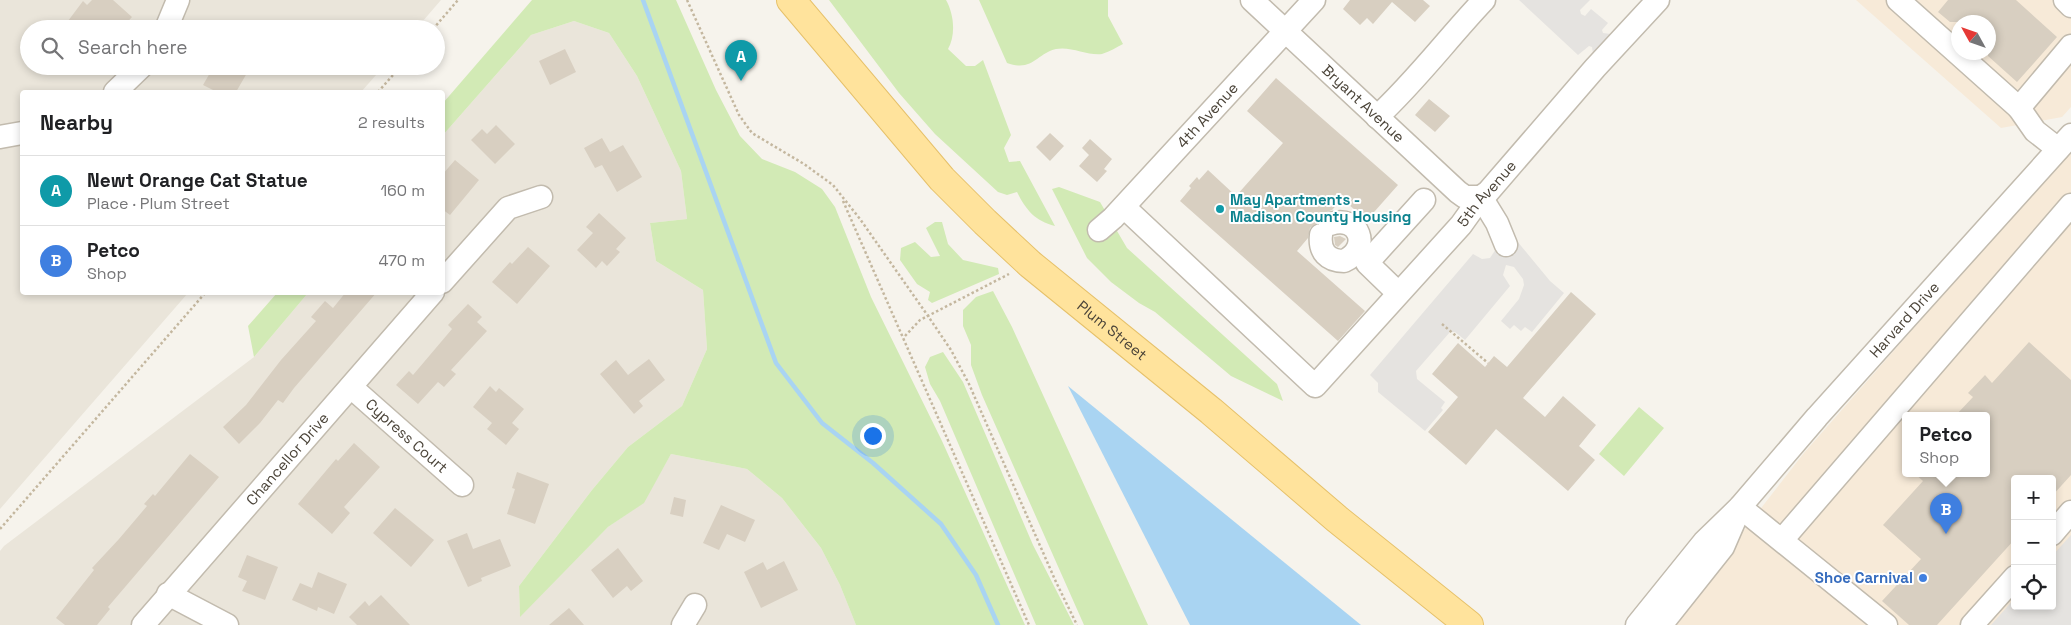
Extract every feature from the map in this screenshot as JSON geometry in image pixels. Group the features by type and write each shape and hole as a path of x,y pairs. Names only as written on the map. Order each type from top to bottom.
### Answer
{"main road":[{"name":"Plum Street","path":"790,0 942,179 1030,264 1211,411 1337,519 1469,625"}],"street":[{"path":"170,20 178,0"},
{"name":"Bryant Avenue","path":"1252,0 1458,192 1465,197 1481,197"},
{"name":"4th Avenue","path":"1099,230 1124,207 1314,0"},
{"path":"1377,117 1399,97 1484,0"},
{"name":"5th Avenue","path":"1124,207 1315,386 1461,224 1481,197 1488,192 1595,68 1658,0"},
{"path":"1898,0 2019,108 2035,131 2065,142"},
{"path":"2065,0 2071,6"},
{"path":"2019,108 2071,46"},
{"path":"118,90 133,75"},
{"path":"0,137 20,133"},
{"name":"Harvard Drive","path":"1637,625 1704,542 1740,507 1817,417 2065,142"},
{"path":"445,279 508,208 541,197"},
{"path":"1481,197 1497,223 1506,245"},
{"path":"1398,293 1361,258 1360,241 1355,228 1344,221 1325,230 1322,249 1331,259 1344,261 1361,258 1424,200"},
{"path":"1782,540 2071,206"},
{"name":"Chancellor Drive","path":"142,625 431,295"},
{"name":"Cypress Court","path":"350,387 462,485"},
{"path":"1740,507 1886,625"},
{"name":"Harvard Drive","path":"1661,625 1723,547 1740,507"},
{"path":"2056,529 2071,512"},
{"path":"1972,625 2011,581"},
{"path":"168,594 227,625"},
{"path":"683,625 695,605"}],"path":[{"path":"441,20 458,0"},
{"path":"687,0 739,115 752,134 822,176 840,195 928,316 969,384 1056,582 1077,625"},
{"path":"380,90 393,75"},
{"path":"840,195 1030,625"},
{"path":"904,337 911,328 928,316 1030,264"},
{"path":"0,529 203,295"},
{"path":"1442,324 1488,363"}],"shaded area":[{"path":"0,0 441,0 424,20 20,20 20,75 376,75 363,90 20,90 20,295 186,295 0,509"},
{"path":"1519,0 1590,0 1580,10 1581,14 1585,16 1591,9 1608,23 1602,30 1603,33 1611,34 1593,54 1592,47 1589,46 1578,55"},
{"path":"1856,0 2071,0 2071,107 2062,117 2001,128"},
{"path":"574,21 609,33 637,76 681,171 687,219 650,223 656,261 703,290 707,349 682,406 628,447 592,490 519,586 520,616 608,527 643,503 671,454 747,469 782,498 821,548 840,585 856,625 0,625 0,551 4,546 254,357 306,295 445,295 445,133 531,35"},
{"path":"2071,149 2071,625 1670,625 1804,453"},
{"path":"1517,241 1550,281 1564,293 1532,332 1525,327 1521,331 1514,325 1510,329 1501,321 1519,299 1524,285 1523,279 1514,267 1506,265 1503,275 1510,286 1465,340 1455,332 1450,332 1416,371 1417,379 1445,402 1441,408 1443,410 1425,431 1378,392 1378,383 1370,375 1473,254 1482,259 1490,258 1496,249"},
{"path":"2071,535 2071,625 1991,625 2011,602 2011,610 2056,610 2056,552"}],"green space":[{"path":"532,0 676,0 716,90 740,136 762,159 795,172 822,189 835,207 871,297 942,441 1025,625 856,625 840,585 821,548 782,498 747,469 671,454 644,503 608,527 520,617 519,586 592,490 628,447 682,406 707,349 703,290 656,261 650,223 687,219 681,171 637,76 609,33 574,21 531,35 445,133 445,101"},
{"path":"829,0 946,0 953,24 951,43 948,49 966,66 975,66 983,60 1011,135 1004,148 1009,162 1020,161 1055,226 1042,221 1032,214 1017,192 1007,195 998,192 935,134 899,93"},
{"path":"979,0 1108,0 1108,16 1123,44 1102,54 1091,54 1062,48 1049,51 1029,64 1016,65 1007,63"},
{"path":"1059,187 1100,202 1127,248 1277,384 1283,401 1231,376 1155,312 1139,303 1111,282 1087,258 1052,189"},
{"path":"935,222 942,222 948,244 963,260 998,268 999,274 932,303 928,300 930,292 917,284 900,260 901,248 915,242 931,257 940,256 926,228"},
{"path":"993,291 1012,327 1148,625 1084,625 982,395 971,365 971,345 963,326 963,310 976,297"},
{"path":"275,295 306,295 254,357 248,326"},
{"path":"943,352 963,382 1033,545 1074,625 1036,625 940,401 930,384 925,367 930,357"},
{"path":"1639,407 1664,428 1624,476 1599,454"}],"water":[{"path":"1068,386 1361,625 1190,625"}],"building":[{"path":"92,0 113,0 132,17 129,20 69,20 83,1 87,5"},
{"path":"1350,0 1423,0 1430,6 1415,22 1392,2 1373,24 1367,18 1360,25 1343,9"},
{"path":"1948,0 2016,0 2057,37 2017,82 1992,60 1996,60 1996,15 1951,15 1950,22 1938,12"},
{"path":"565,49 576,72 550,85 539,61"},
{"path":"209,75 246,75 237,90 213,90 203,85"},
{"name":"May Apartments - Madison County Housing","path":"1276,78 1398,185 1367,220 1342,199 1332,210 1321,214 1317,223 1310,228 1308,238 1297,251 1365,311 1338,341 1180,201 1197,177 1199,180 1208,170 1236,196 1283,143 1247,111"},
{"path":"1429,99 1450,116 1435,132 1415,115"},
{"path":"496,125 515,144 495,164 471,140 482,129 487,134"},
{"path":"1050,133 1064,146 1050,161 1036,147"},
{"path":"602,138 610,152 623,145 642,177 617,192 602,165 595,168 584,148"},
{"path":"1090,139 1112,159 1104,169 1107,171 1097,182 1079,166 1089,155 1082,148"},
{"path":"455,160 479,180 450,215 445,211 445,172"},
{"path":"599,213 626,238 616,249 620,252 607,266 602,261 596,268 577,250 593,233 586,227"},
{"path":"1340,236 1346,239 1338,247 1335,245 1334,237"},
{"path":"528,247 550,266 517,304 492,282 510,262 512,264"},
{"path":"1571,292 1596,314 1523,398 1545,417 1563,396 1596,425 1579,446 1595,460 1568,491 1496,429 1466,465 1428,432 1458,397 1432,374 1458,343 1485,367 1494,356 1507,367"},
{"path":"344,295 374,295 283,403 278,400 260,423 239,444 223,427 246,405 281,360 316,321 311,317 325,301 333,308"},
{"path":"468,304 482,317 477,322 487,331 451,370 456,374 444,387 438,382 418,404 396,385 409,371 413,375 452,329 448,325"},
{"path":"2029,342 2071,380 2071,475 2056,492 2056,475 2011,475 2011,543 1937,625 1909,625 1882,601 1921,559 1883,525 1923,481 1918,477 1990,477 1990,412 1959,412 1973,397 1968,393 1985,375 1992,383"},
{"path":"649,359 665,380 639,401 643,406 634,414 600,374 616,360 628,375"},
{"path":"490,386 496,392 499,388 524,409 512,423 519,429 506,445 487,429 492,423 473,407"},
{"path":"354,443 380,467 344,507 350,513 332,534 298,504 336,459 338,461"},
{"path":"190,454 219,477 108,607 110,609 97,625 65,625 56,618 94,570 92,568 147,506 144,504 153,494 155,496"},
{"path":"517,472 549,484 535,524 507,514 515,489 512,488"},
{"path":"674,497 686,500 683,517 670,514"},
{"path":"721,505 755,520 745,542 727,534 719,550 703,543"},
{"path":"395,508 434,540 411,567 373,533"},
{"path":"467,533 473,549 500,539 511,566 481,578 482,581 468,587 447,541"},
{"path":"618,548 643,581 631,591 627,586 613,598 591,570"},
{"path":"247,555 278,567 265,600 242,591 247,581 238,577"},
{"path":"784,561 798,590 761,608 744,572 763,562 767,570"},
{"path":"318,572 347,584 334,614 318,607 317,611 292,600 300,583 312,588"},
{"path":"381,595 410,625 357,625 349,617 365,601 369,606"},
{"path":"569,608 584,625 549,625"}],"waterway":[{"path":"643,0 776,363 822,423 873,463 941,524 976,575 998,625"}],"place":[{"name":"Newt Orange Cat Statue","path":"741,81"},
{"name":"May Apartments - Madison County Housing","path":"1220,209"},
{"name":"Petco","path":"1946,534"},
{"name":"Shoe Carnival","path":"1923,578"}]}
